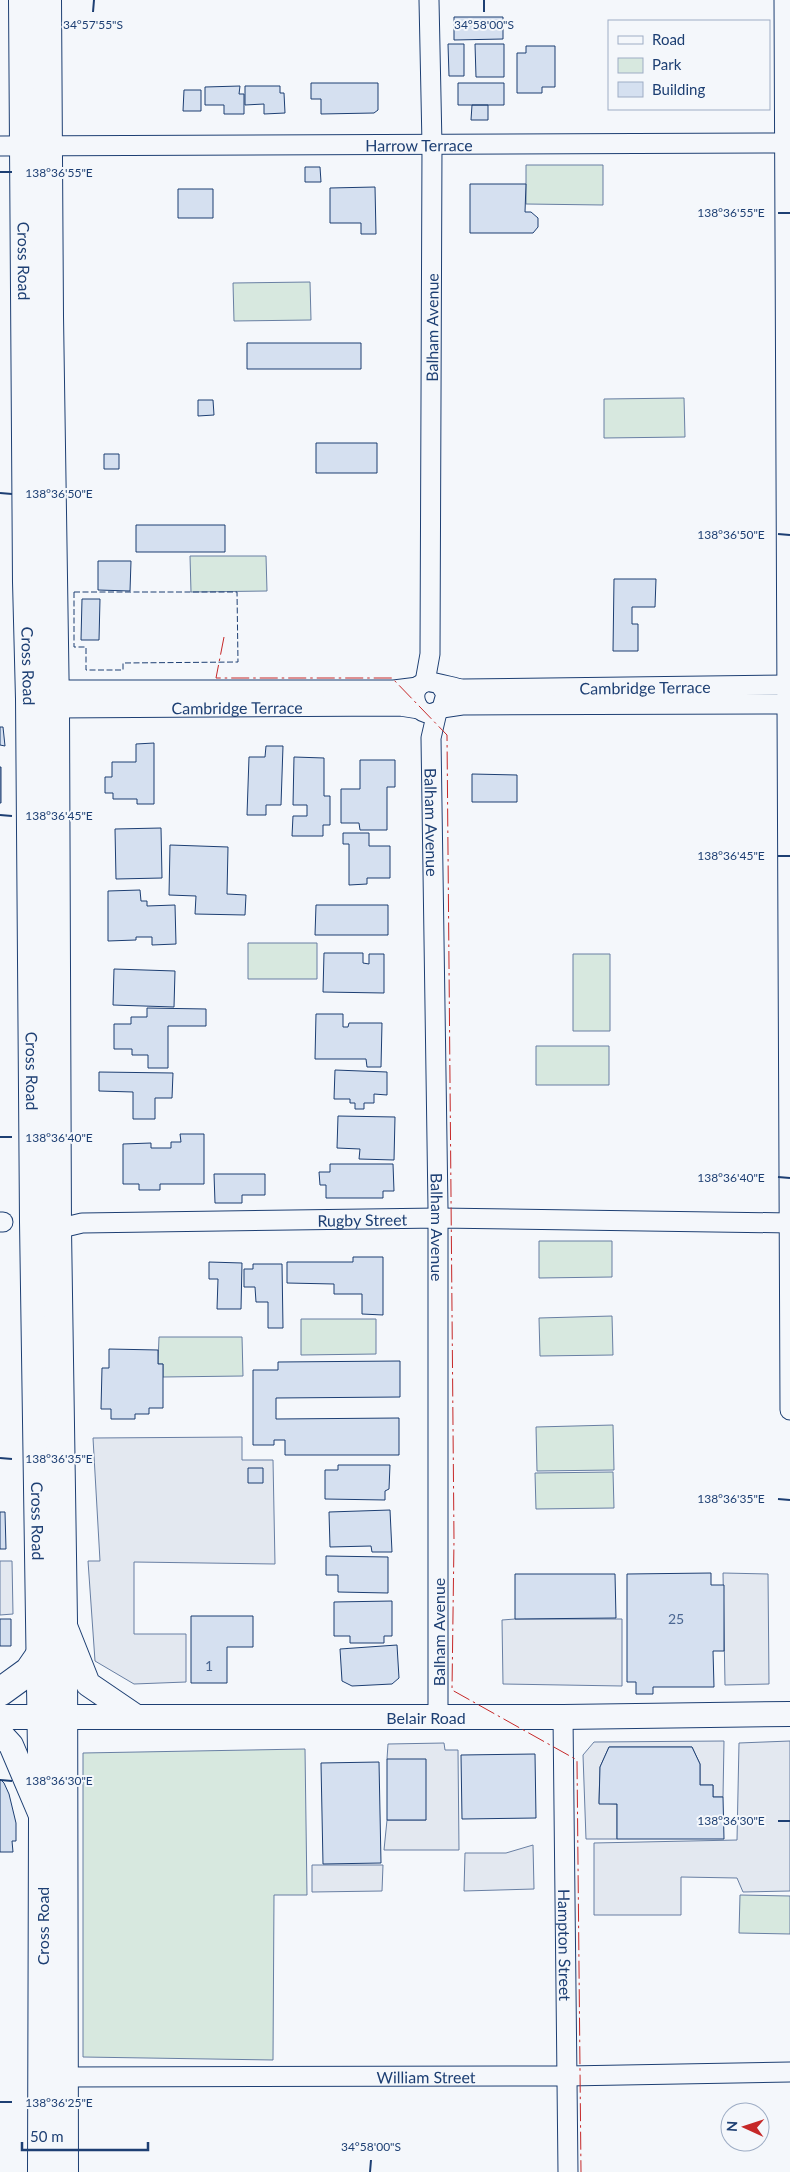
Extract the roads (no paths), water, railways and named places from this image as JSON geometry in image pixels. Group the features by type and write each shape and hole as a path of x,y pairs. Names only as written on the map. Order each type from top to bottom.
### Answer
{"highway":[{"name":"Cross Road","path":"23,0 26,572 46,699 63,1621 43,1819 42,2172"},
{"name":"Cross Road","path":"24,146 47,0"},
{"name":"Cross Road","path":"46,699 40,1655 52,1716 64,2077 64,2172"},
{"path":"0,1692 29,1671 40,1655"}],"main road":[{"path":"63,1621 88,1684 135,1716"},
{"name":"Belair Road","path":"0,1717 563,1717 790,1714"},
{"path":"0,1733 11,1745 43,1819"}],"street":[{"name":"Balham Avenue","path":"429,0 432,146 430,684"},
{"path":"784,0 788,143 790,1410"},
{"name":"Harrow Terrace","path":"24,146 432,146 788,143"},
{"path":"430,684 446,694 431,710 416,705 414,696 430,684"},
{"name":"Cambridge Terrace","path":"362,698 430,684 462,689 557,696 666,695 790,685"},
{"name":"Cambridge Terrace","path":"666,695 790,704"},
{"name":"Cambridge Terrace","path":"46,699 362,698 431,710 462,705 557,696"},
{"name":"Balham Avenue","path":"431,710 438,1218 438,1716"},
{"name":"Rugby Street","path":"57,1229 82,1223 438,1218 789,1223"},
{"name":"Hampton Street","path":"563,1717 568,2172"},
{"name":"William Street","path":"64,2077 567,2076 790,2072"}]}
